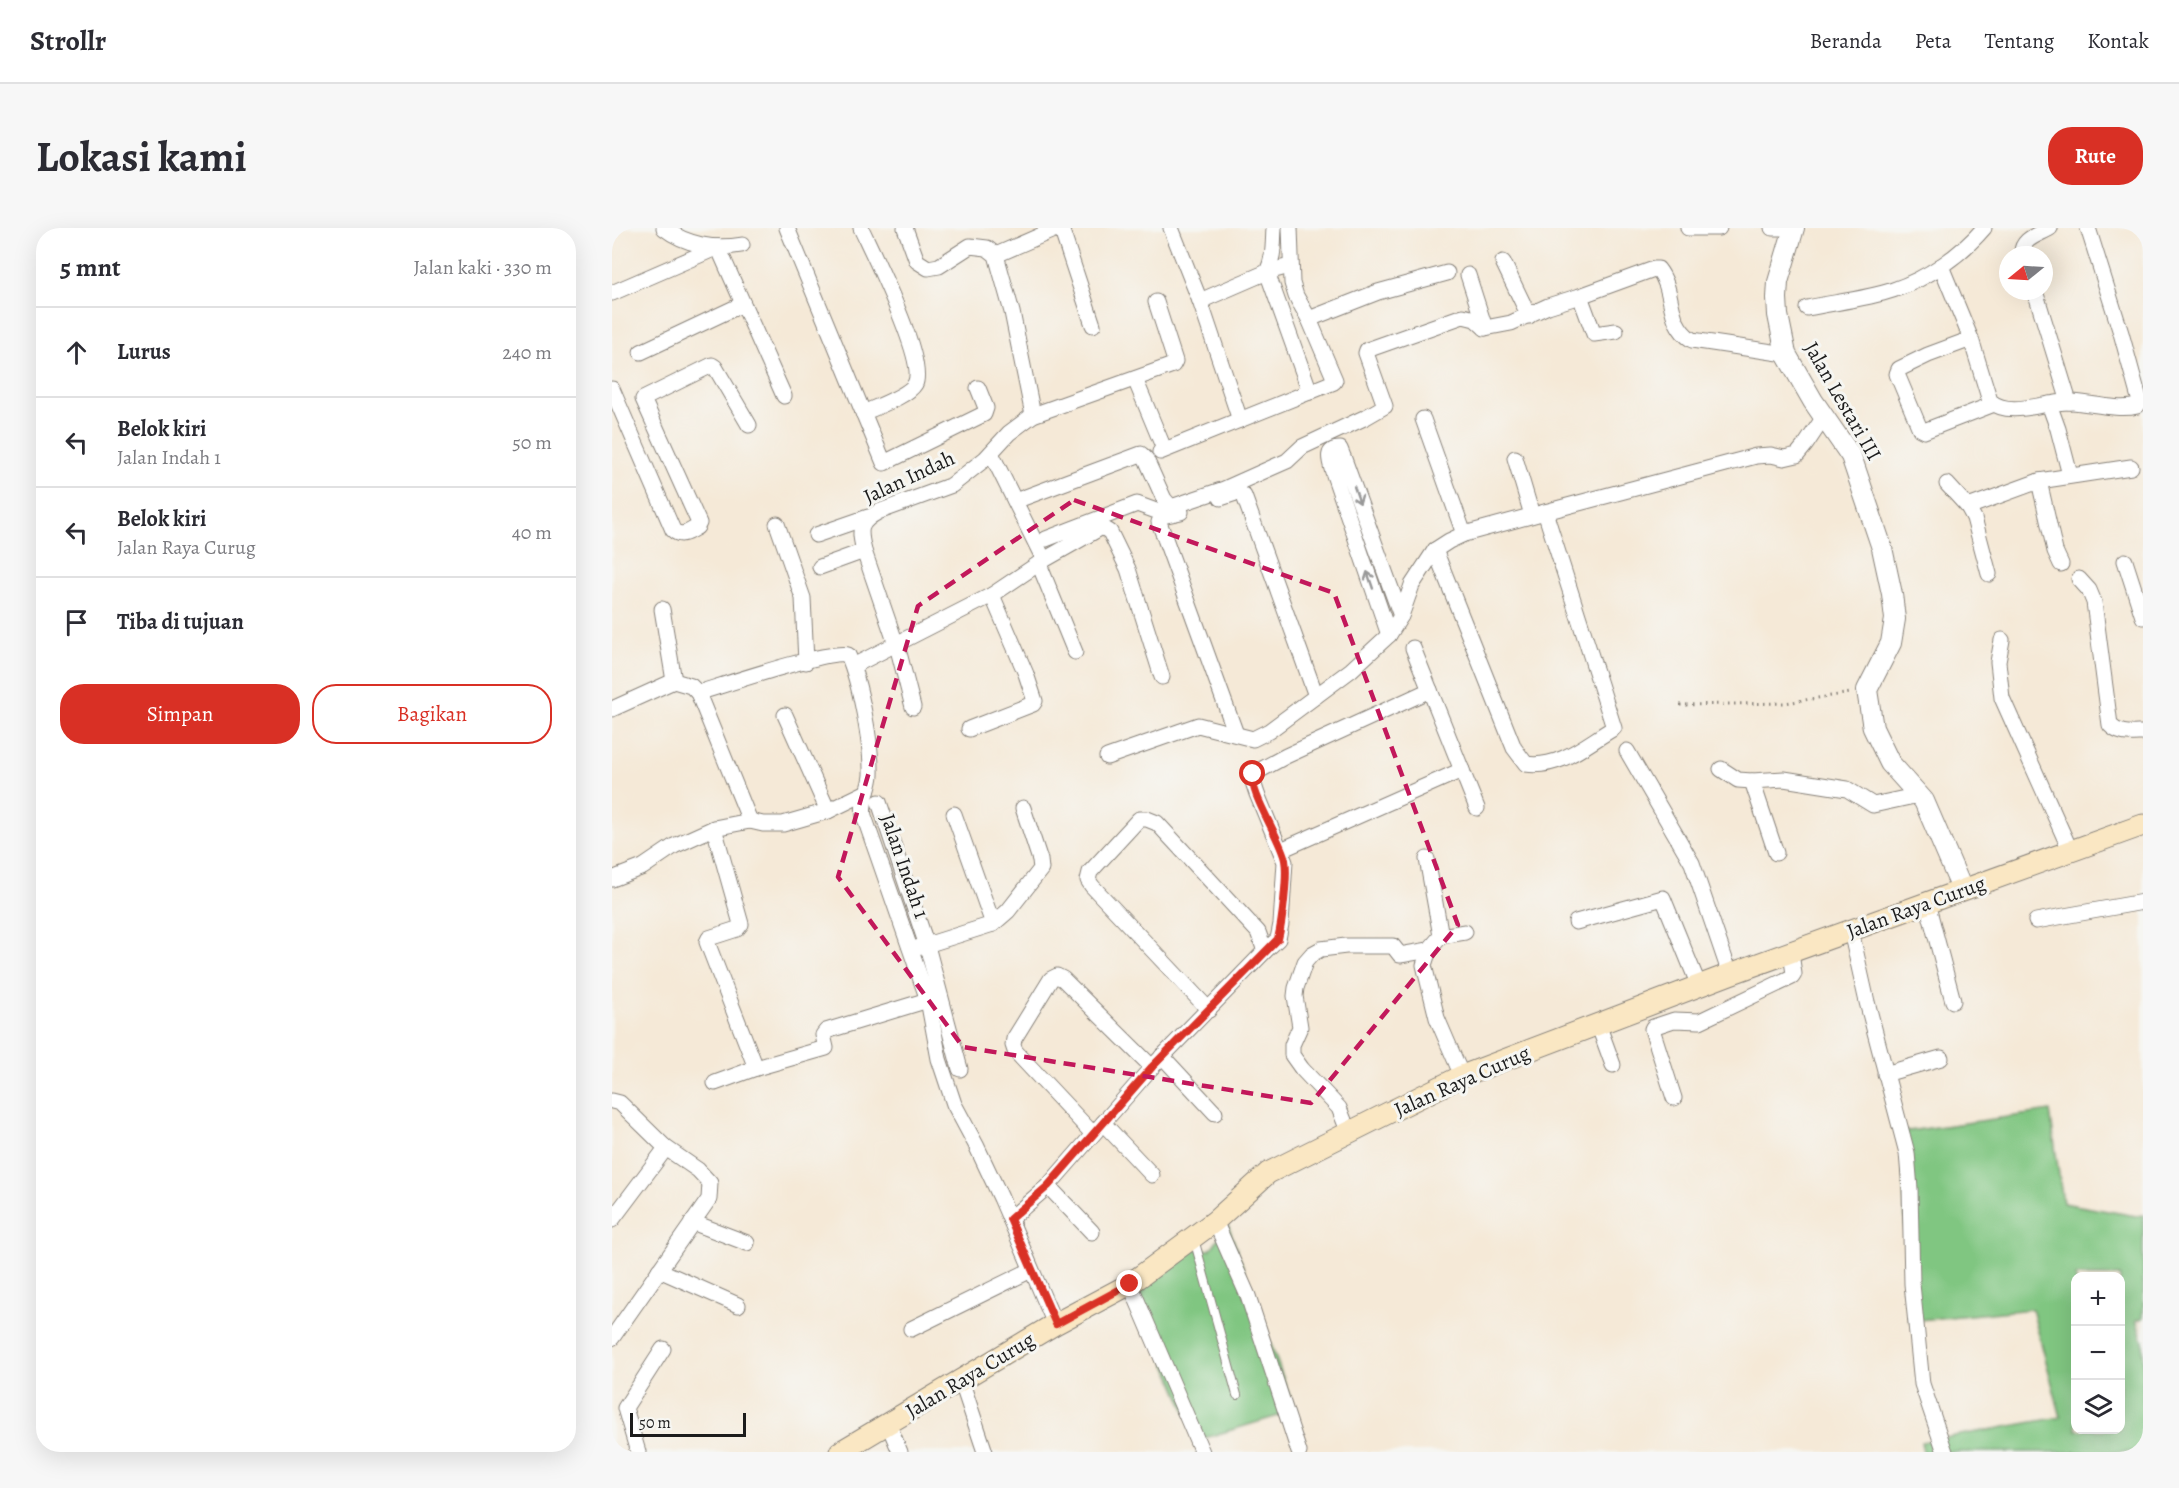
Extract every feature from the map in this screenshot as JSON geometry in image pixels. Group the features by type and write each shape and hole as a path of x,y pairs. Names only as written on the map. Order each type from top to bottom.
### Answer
{"main road":[{"name":"Jalan Raya Curug","path":"840,1452 1056,1324 1130,1284 1194,1238 1268,1173 1462,1076 1730,974 2143,825"}],"street":[{"path":"664,228 682,239 697,244 728,248 742,245"},
{"path":"787,228 883,461 887,463 984,414 986,408 978,388"},
{"path":"861,228 904,328 918,369 917,378 911,390 863,413"},
{"path":"905,228 916,261 928,268 939,266 970,246 987,248 996,255 1012,312 1033,416"},
{"path":"996,255 1059,228 1092,325"},
{"path":"1171,228 1200,301 1240,420"},
{"path":"1274,228 1271,264 1267,272 1310,392"},
{"path":"1135,380 1161,448 1333,384 1335,380 1310,319 1296,296 1290,266 1290,228"},
{"path":"1688,228 1719,228"},
{"path":"1772,228 1783,228"},
{"name":"Jalan Lestari III","path":"1794,228 1778,282 1778,315 1786,354 1824,417 1851,456 1882,548 1892,594 1895,619 1891,643 1867,690"},
{"path":"1807,308 1893,290 1941,266 1984,228"},
{"path":"2022,246 2025,242 2050,228"},
{"path":"1971,339 1899,369 1897,374 1920,429 1924,431 1994,404 2012,408 2069,402 2133,408 2137,406 2140,402 2088,228"},
{"path":"612,292 718,247"},
{"path":"718,247 784,396"},
{"path":"1503,262 1529,316"},
{"path":"1200,301 1267,272 1290,266"},
{"path":"1941,266 1971,339 1990,400 1994,404"},
{"path":"1485,328 1511,323 1568,298 1658,269 1668,293 1676,323 1680,331 1692,340 1786,354"},
{"path":"1310,319 1378,292 1447,273"},
{"path":"1468,275 1485,328"},
{"path":"1580,296 1594,334 1616,331"},
{"path":"2038,300 2069,402"},
{"name":"Jalan Indah","path":"913,707 896,644 864,551 861,526 868,517 878,512 952,485 991,453 1009,433 1033,416 1170,367 1175,361 1156,302"},
{"path":"641,352 743,304"},
{"path":"1016,501 1142,454 1169,505 1177,507 1196,500 1287,461 1302,447 1385,406 1366,354 1367,350 1463,316 1475,319 1485,328"},
{"path":"620,410 712,366 715,367 749,425"},
{"path":"612,389 674,530 682,535 697,527 699,523 643,399"},
{"path":"2049,404 2070,475"},
{"path":"1107,757 1198,726 1253,739 1259,737 1351,670 1389,635 1401,616 1412,585 1435,550 1464,534 1756,456 1771,455 1784,458 1797,455 1824,417"},
{"path":"1423,419 1464,534"},
{"path":"1389,635 1328,456 1335,449 1340,449 1344,459 1401,616"},
{"path":"991,453 1016,501 1042,562 1075,652"},
{"path":"1435,550 1514,748 1526,764 1538,766 1555,762 1614,728 1538,514 1515,458"},
{"path":"1968,507 2039,481 2131,467"},
{"path":"2039,481 2055,551 2061,564"},
{"path":"1947,484 1968,507 1974,518 1989,574"},
{"path":"1046,539 1137,504 1167,515 1239,492 1244,496 1316,696"},
{"path":"816,535 868,517"},
{"path":"1159,522 1236,734"},
{"path":"777,524 803,598 806,662"},
{"path":"698,693 842,653 848,655 853,666 992,595 1042,562 1099,528 1105,527 1110,532 1128,569 1162,677"},
{"path":"820,567 864,551"},
{"path":"2125,561 2143,617"},
{"path":"2079,579 2089,590 2094,602 2110,725 2121,733 2143,733"},
{"path":"969,729 1035,702 1026,674 992,595"},
{"path":"662,609 674,681"},
{"path":"2002,640 1998,662 2002,698 2071,852"},
{"path":"1413,648 1477,808"},
{"name":"Jalan Indah 1","path":"853,666 863,710 871,768 873,797 863,803 864,816 928,1000 939,1059 954,1104 976,1145 1056,1324"},
{"path":"612,710 674,681 682,681 691,686 698,693 750,821"},
{"path":"1010,1219 1048,1186 1157,1062 1278,939 1285,862 1257,794 1252,779 1253,774 1286,756 1430,690"},
{"path":"1867,690 1873,728 1881,745 1890,763 1924,801 1962,889"},
{"path":"785,715 828,811"},
{"path":"1627,751 1692,863 1730,974"},
{"path":"1721,769 1738,780 1784,779 1847,789 1873,805 1918,795"},
{"path":"1281,850 1462,770"},
{"path":"1752,781 1776,852"},
{"path":"612,879 643,867 675,846 714,828 750,821 775,825 873,797 927,946 960,1069"},
{"path":"912,950 993,924 1008,911 1041,870 1040,860 1023,808"},
{"path":"954,814 993,924"},
{"path":"1209,1010 1088,880 1090,872 1139,819 1157,823 1258,932 1265,951"},
{"path":"714,828 741,924 736,929 709,938 707,942 756,1068"},
{"path":"1427,859 1441,936"},
{"path":"1576,922 1663,898 1699,986"},
{"path":"2036,921 2143,902"},
{"path":"1927,903 1953,1001"},
{"path":"1258,932 1281,924"},
{"path":"1851,931 1885,1074 1907,1153 1911,1189 1912,1284 1922,1384 1945,1452"},
{"path":"1462,1076 1437,1018 1424,965 1429,950 1441,936 1465,932"},
{"path":"1349,1133 1339,1107 1302,1069 1291,1052 1300,1027 1295,996 1301,970 1308,958 1321,949 1346,946 1393,946 1400,955 1429,950"},
{"path":"1674,1098 1653,1027 1674,1020 1700,1022 1792,977 1794,974 1791,953"},
{"path":"1152,1175 1098,1129 1015,1051 1014,1039 1051,979 1057,976 1063,979 1215,1113"},
{"path":"715,1083 756,1068 826,1048 823,1035 826,1031 928,1000"},
{"path":"1598,1024 1613,1065"},
{"path":"1885,1074 1941,1058"},
{"path":"612,1338 709,1198 710,1183 698,1170 666,1148 615,1106"},
{"path":"612,1220 666,1148"},
{"path":"1048,1186 1092,1232"},
{"path":"1215,1221 1248,1296 1299,1452"},
{"path":"692,1222 747,1243"},
{"path":"659,1270 738,1305"},
{"path":"911,1329 1031,1270"},
{"path":"1130,1284 1202,1452"},
{"path":"638,1452 625,1408 663,1349"},
{"path":"961,1380 985,1452"},
{"path":"888,1424 900,1452"}],"lane":[{"path":"1194,1238 1237,1395"}],"path":[{"path":"1680,705 1785,703 1867,690"}],"highlighted area":[{"path":"1074,500 1334,593 1458,925 1311,1103 963,1047 838,877 918,606"}],"green space":[{"path":"2050,1111 2063,1203 2136,1216 2143,1215 2143,1318 2136,1320 2143,1342 2143,1452 1923,1452 1921,1442 2061,1417 2032,1309 1909,1321 1902,1132"},
{"path":"1228,1225 1295,1411 1198,1440 1129,1277 1180,1247 1210,1250"}],"route":[{"path":"1130,1284 1056,1324 1010,1219 1048,1186 1152,1067 1278,939 1285,862 1257,794 1252,779 1253,774"}]}
